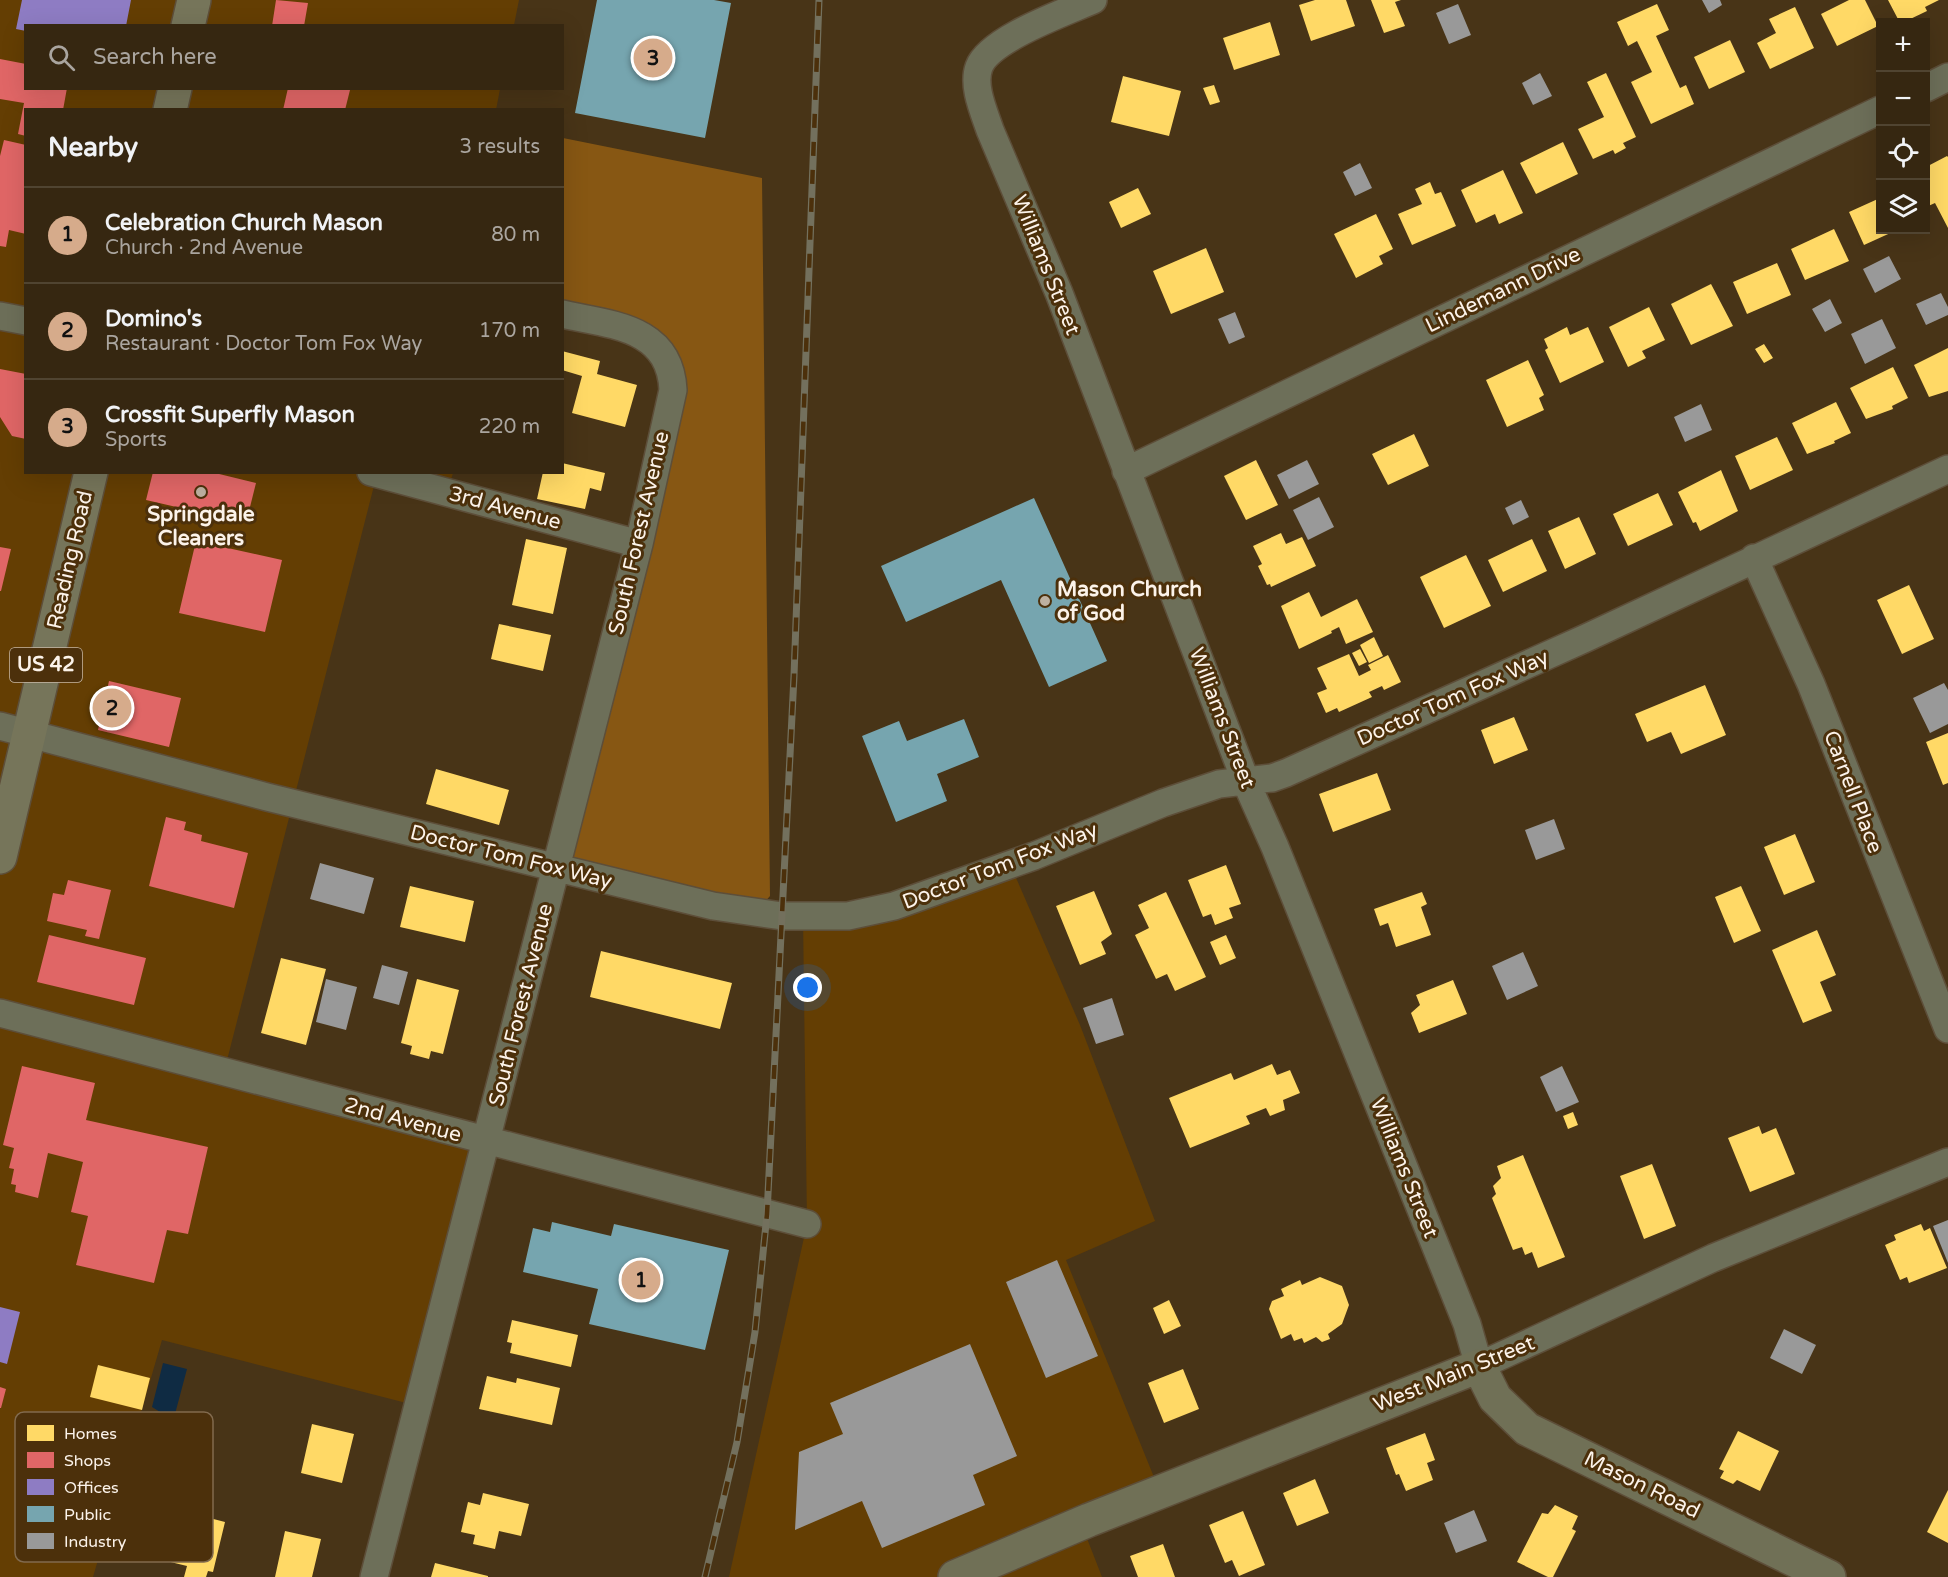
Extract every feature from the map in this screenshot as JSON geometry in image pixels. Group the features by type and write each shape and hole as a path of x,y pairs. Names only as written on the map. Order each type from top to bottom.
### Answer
{"main road":[{"path":"188,24 194,0"},
{"path":"170,108 175,90"},
{"name":"Reading Road","path":"0,857 15,729 90,474"},
{"name":"West Main Street","path":"956,1577 1089,1520 1479,1366"},
{"name":"Mason Road","path":"1479,1366 1495,1398 1527,1429 1829,1577"}],"street":[{"name":"Williams Street","path":"1093,0 1006,41 989,53 979,67 977,83 990,130 1059,293 1246,782 1280,858 1457,1298 1479,1366"},
{"path":"1930,86 1948,77"},
{"name":"Lindemann Drive","path":"1126,471 1876,112"},
{"name":"South Forest Avenue","path":"374,1577 639,544 673,390 672,369 668,361 662,350 646,338 616,326 564,314"},
{"path":"0,316 24,321"},
{"name":"Doctor Tom Fox Way","path":"15,729 223,786 754,914 848,916 894,906 1034,856 1163,803 1219,784 1246,782 1286,773 1586,638 1948,469"},
{"name":"3rd Avenue","path":"378,474 639,544"},
{"name":"Carnell Place","path":"1754,558 1811,684 1948,1029"},
{"name":"2nd Avenue","path":"0,1013 486,1142 807,1224"},
{"name":"West Main Street","path":"1479,1366 1713,1258 1948,1162"}],"shaded area":[{"path":"0,0 519,0 514,24 24,24 24,90 500,90 496,108 24,108 24,474 377,474 224,1072 486,1142 418,1406 162,1340 141,1412 15,1412 15,1562 97,1562 93,1577 0,1577"},
{"path":"564,138 762,178 770,896 754,914 556,868 668,361 564,314"},
{"path":"377,474 453,474 447,493"},
{"path":"1010,864 1080,1025 1155,1221 1066,1260 1160,1492 1081,1523 1102,1577 729,1577 807,1224 803,916"}],"water":[{"path":"163,1363 187,1369 176,1412 160,1412 152,1407"}],"building: Homes":[{"path":"1315,0 1346,0 1355,26 1311,41 1299,5"},
{"path":"1371,0 1401,0 1395,2 1405,26 1384,33"},
{"path":"1849,0 1865,0 1876,22 1876,27 1837,46 1821,14"},
{"path":"1888,0 1939,0 1925,7 1927,11 1912,18 1897,18"},
{"path":"1657,4 1669,30 1656,36 1680,88 1686,85 1694,104 1651,124 1631,82 1652,72 1637,41 1628,46 1617,22"},
{"path":"1795,7 1814,48 1770,69 1757,43 1776,33 1769,19"},
{"path":"1270,22 1280,55 1234,70 1223,38"},
{"path":"1730,40 1745,72 1709,89 1694,57"},
{"path":"1606,73 1636,137 1623,143 1626,148 1615,154 1613,150 1593,159 1578,129 1604,117 1587,82"},
{"path":"1123,76 1181,91 1169,136 1111,122"},
{"path":"1214,85 1220,102 1210,105 1203,88"},
{"path":"1563,142 1578,174 1536,194 1520,163"},
{"path":"1948,157 1948,228 1935,203 1930,205 1930,165"},
{"path":"1503,170 1523,213 1499,224 1495,214 1476,223 1461,190"},
{"path":"1430,182 1435,194 1441,192 1456,226 1412,245 1398,214 1422,204 1415,189"},
{"path":"1138,188 1151,214 1121,228 1109,202"},
{"path":"1876,200 1876,234 1888,234 1864,245 1849,212"},
{"path":"1376,214 1393,249 1379,256 1383,264 1356,278 1334,234"},
{"path":"1834,229 1849,261 1805,280 1791,249"},
{"path":"1206,248 1224,292 1171,314 1153,271"},
{"path":"1777,263 1791,295 1747,314 1733,282"},
{"path":"1711,284 1733,326 1691,345 1671,304"},
{"path":"1649,307 1665,340 1642,351 1646,358 1628,367 1609,327"},
{"path":"1567,327 1570,335 1588,327 1604,362 1560,383 1545,350 1548,348 1544,339"},
{"path":"1764,344 1773,358 1764,363 1755,349"},
{"path":"1948,348 1948,391 1929,397 1914,365"},
{"path":"564,352 600,361 597,374 637,385 625,427 572,413 582,376 564,371"},
{"path":"1528,360 1544,395 1539,398 1544,410 1507,427 1486,380"},
{"path":"1893,367 1908,398 1892,406 1893,409 1866,419 1850,388"},
{"path":"1836,402 1851,433 1834,441 1835,443 1807,454 1792,423"},
{"path":"1414,434 1429,466 1388,485 1372,454"},
{"path":"1777,437 1793,470 1750,490 1735,456"},
{"path":"1256,460 1278,505 1246,520 1224,476"},
{"path":"564,463 605,473 601,491 590,488 585,509 537,499 543,474 564,474"},
{"path":"1721,470 1738,511 1700,531 1696,522 1693,523 1678,492"},
{"path":"1658,493 1673,525 1628,546 1613,514"},
{"path":"1579,517 1596,554 1565,569 1548,531"},
{"path":"1281,533 1286,544 1302,537 1316,566 1271,587 1270,584 1267,585 1258,566 1262,564 1253,546"},
{"path":"526,539 567,548 553,614 512,605"},
{"path":"1532,539 1547,571 1503,592 1488,560"},
{"path":"1466,555 1491,606 1444,628 1420,577"},
{"path":"1909,585 1934,639 1902,654 1877,600"},
{"path":"1309,592 1321,617 1357,599 1373,632 1346,644 1339,627 1331,631 1332,633 1299,649 1281,606"},
{"path":"499,624 551,635 543,671 491,659"},
{"path":"1374,637 1383,656 1369,663 1360,645"},
{"path":"1360,649 1367,662 1359,666 1352,653"},
{"path":"1349,654 1359,676 1371,670 1368,665 1388,655 1401,682 1384,690 1382,686 1369,692 1372,697 1339,712 1337,708 1326,713 1317,693 1327,689 1317,668"},
{"path":"1705,685 1726,735 1681,754 1671,732 1647,742 1635,714"},
{"path":"1514,717 1528,750 1494,764 1481,730"},
{"path":"1948,733 1948,783 1943,785 1926,742"},
{"path":"436,769 509,790 499,825 426,804"},
{"path":"1377,773 1391,810 1333,832 1319,794"},
{"path":"1795,834 1815,882 1784,895 1764,847"},
{"path":"1226,865 1241,904 1229,908 1233,918 1215,925 1211,914 1203,917 1188,880"},
{"path":"410,886 474,901 465,942 400,927"},
{"path":"1741,886 1761,931 1734,943 1715,897"},
{"path":"1094,891 1112,934 1101,942 1106,954 1080,965 1056,906"},
{"path":"1166,892 1206,977 1175,991 1167,974 1156,979 1135,935 1149,928 1138,905"},
{"path":"1422,892 1427,904 1421,907 1431,935 1396,947 1388,923 1380,926 1374,909"},
{"path":"1817,930 1836,975 1820,982 1832,1011 1803,1023 1772,950"},
{"path":"1226,935 1236,958 1220,965 1210,942"},
{"path":"601,951 732,983 720,1029 590,997"},
{"path":"281,958 326,969 306,1045 261,1033"},
{"path":"417,979 459,990 443,1054 431,1051 429,1059 410,1054 412,1046 401,1043"},
{"path":"1453,980 1467,1014 1419,1033 1411,1013 1420,1005 1416,995"},
{"path":"1272,1064 1277,1075 1290,1070 1300,1093 1283,1100 1285,1110 1270,1116 1266,1108 1246,1116 1250,1124 1190,1148 1169,1098 1231,1073 1234,1080"},
{"path":"1573,1112 1578,1125 1568,1129 1563,1116"},
{"path":"1759,1126 1762,1134 1776,1128 1795,1174 1750,1192 1728,1138"},
{"path":"1523,1155 1565,1257 1538,1268 1532,1252 1525,1255 1522,1247 1513,1250 1492,1198 1496,1194 1493,1186 1501,1178 1497,1166"},
{"path":"1652,1164 1676,1226 1644,1239 1620,1176"},
{"path":"1921,1224 1924,1231 1930,1228 1947,1268 1909,1283 1907,1277 1900,1280 1885,1245 1896,1240 1894,1235"},
{"path":"1320,1277 1342,1286 1349,1305 1342,1324 1328,1334 1330,1339 1322,1342 1316,1337 1304,1343 1302,1338 1294,1341 1291,1334 1281,1339 1269,1309 1272,1301 1284,1296 1281,1289 1300,1280 1302,1285"},
{"path":"1169,1300 1181,1326 1164,1334 1153,1308"},
{"path":"512,1320 578,1335 571,1367 510,1353 512,1343 507,1342"},
{"path":"98,1365 150,1378 142,1410 90,1397"},
{"path":"1183,1369 1199,1409 1164,1423 1148,1383"},
{"path":"487,1376 516,1383 517,1378 560,1388 552,1425 479,1409"},
{"path":"312,1424 354,1434 342,1483 301,1473"},
{"path":"1738,1431 1779,1451 1760,1491 1737,1480 1733,1484 1720,1478 1724,1471 1719,1469"},
{"path":"1425,1433 1435,1460 1427,1463 1433,1480 1406,1491 1399,1474 1396,1475 1386,1448"},
{"path":"1315,1479 1329,1513 1297,1526 1283,1493"},
{"path":"1948,1490 1948,1543 1927,1532"},
{"path":"483,1493 529,1504 521,1536 499,1531 495,1549 473,1544 475,1535 461,1532 468,1502 480,1505"},
{"path":"1555,1505 1578,1516 1572,1529 1576,1531 1553,1577 1548,1577 1517,1562 1542,1513 1548,1514"},
{"path":"1243,1511 1265,1565 1239,1576 1232,1560 1225,1563 1209,1525"},
{"path":"213,1519 225,1522 213,1572 208,1571 206,1577 184,1577 187,1566 170,1562 213,1562"},
{"path":"285,1531 321,1539 312,1577 275,1577"},
{"path":"1163,1544 1175,1577 1138,1577 1130,1556"},
{"path":"435,1563 488,1576 488,1577 431,1577"}],"building: Shops":[{"path":"276,0 308,3 304,24 272,24"},
{"path":"0,59 24,64 24,90 67,90 63,108 24,108 24,136 18,134 24,103 0,99"},
{"path":"288,90 350,90 346,108 283,108"},
{"path":"4,140 24,145 24,234 9,230 6,247 0,246 0,156"},
{"path":"0,369 24,374 24,439 12,436 0,417"},
{"name":"Springdale Cleaners","path":"152,474 219,474 256,483 246,523 146,500"},
{"path":"196,541 282,560 265,632 179,613"},
{"path":"0,547 11,549 1,591 0,591"},
{"path":"109,681 181,698 169,747 98,730"},
{"path":"166,817 186,822 184,830 202,835 201,841 248,853 234,908 149,886"},
{"path":"68,880 111,890 99,939 85,936 87,930 47,921 53,893 64,895"},
{"path":"49,935 146,958 134,1005 37,982"},
{"path":"22,1066 95,1083 86,1120 208,1147 188,1234 167,1230 154,1283 76,1265 88,1216 71,1212 83,1162 48,1153 38,1198 15,1192 16,1185 11,1184 14,1169 9,1168 14,1148 3,1145"},
{"path":"0,1387 6,1389 1,1408 0,1408"}],"building: Offices":[{"path":"22,0 131,0 126,24 24,24 24,31 16,29"},
{"path":"0,1307 20,1312 7,1364 0,1362"}],"building: Public":[{"path":"597,0 714,0 731,3 705,138 575,113"},
{"name":"Mason Church of God","path":"1034,498 1107,661 1049,687 1001,580 906,622 881,566"},
{"path":"964,719 979,757 937,774 947,801 896,822 862,736 899,721 907,741"},
{"path":"552,1222 611,1236 614,1224 729,1250 705,1350 589,1324 598,1289 523,1272 533,1228 550,1232"}],"building: Industry":[{"path":"1702,0 1720,0 1722,5 1709,13"},
{"path":"1458,4 1471,35 1449,44 1436,13"},
{"path":"1540,73 1552,96 1533,105 1522,83"},
{"path":"1360,163 1372,188 1355,196 1343,172"},
{"path":"1889,256 1901,279 1875,293 1863,269"},
{"path":"1941,293 1948,307 1948,315 1926,325 1916,304"},
{"path":"1830,299 1842,323 1825,332 1812,309"},
{"path":"1235,312 1245,337 1229,344 1218,319"},
{"path":"1882,319 1896,348 1865,364 1851,334"},
{"path":"1701,404 1712,430 1685,442 1674,417"},
{"path":"1307,460 1319,484 1289,499 1277,475"},
{"path":"1319,497 1334,527 1308,540 1293,510"},
{"path":"1521,500 1529,517 1513,525 1505,508"},
{"path":"1944,683 1948,690 1948,724 1930,733 1913,698"},
{"path":"1554,819 1565,849 1536,860 1525,830"},
{"path":"320,863 374,878 364,914 310,899"},
{"path":"1523,952 1538,986 1507,1000 1492,966"},
{"path":"382,965 408,972 399,1005 373,998"},
{"path":"326,979 357,987 346,1030 316,1022"},
{"path":"1112,998 1124,1035 1096,1044 1083,1008"},
{"path":"1562,1066 1579,1102 1556,1112 1540,1077"},
{"path":"1948,1220 1948,1263 1933,1226"},
{"path":"1057,1260 1098,1356 1046,1378 1006,1282"},
{"path":"1784,1329 1816,1345 1802,1374 1770,1358"},
{"path":"970,1344 1017,1456 973,1475 985,1505 882,1548 862,1501 795,1530 799,1452 843,1434 830,1403"},
{"path":"1474,1510 1487,1541 1456,1553 1444,1523"}],"railway":[{"path":"705,1577 737,1442 755,1332 767,1214 794,676 819,0"}],"place":[{"name":"Crossfit Superfly Mason","path":"653,58"},
{"name":"Springdale Cleaners","path":"201,492"},
{"name":"Mason Church of God","path":"1045,601"},
{"name":"Domino's","path":"112,708"},
{"name":"Celebration Church Mason","path":"641,1280"}]}
